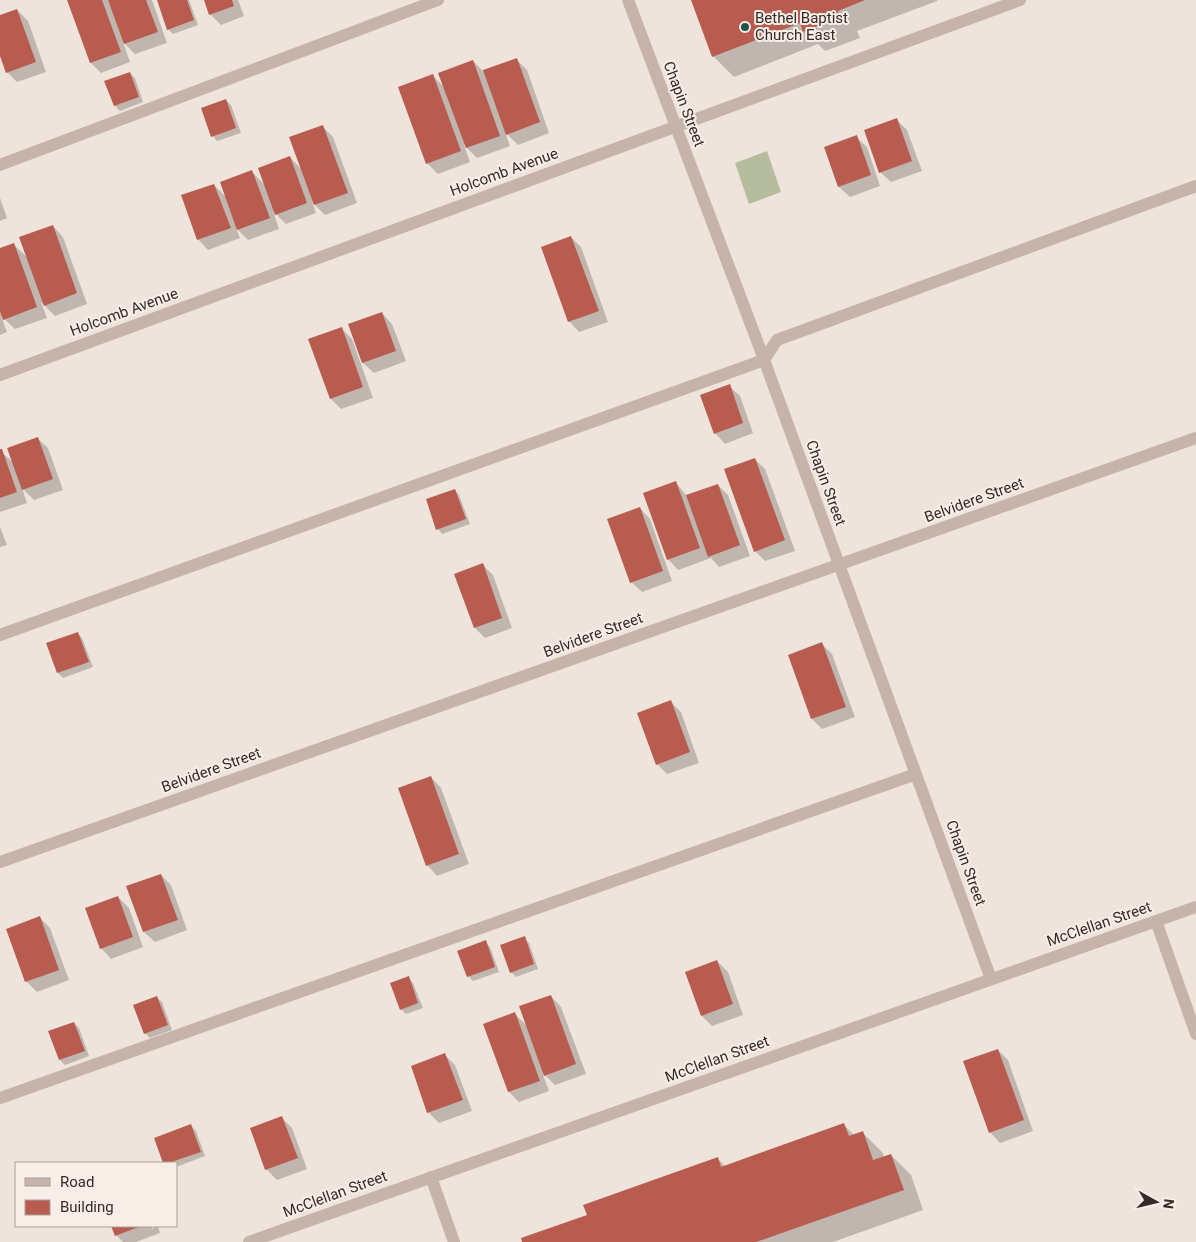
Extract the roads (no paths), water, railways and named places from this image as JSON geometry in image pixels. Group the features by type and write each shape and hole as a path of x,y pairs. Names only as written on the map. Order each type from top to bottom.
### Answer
{"street":[{"path":"0,165 438,0"},
{"name":"Chapin Street","path":"628,0 764,360 991,979"},
{"name":"Holcomb Avenue","path":"0,375 1020,0"},
{"path":"0,635 764,360 777,340 1196,186"},
{"name":"Belvidere Street","path":"0,862 1196,438"},
{"path":"0,1098 916,774"},
{"name":"McClellan Street","path":"249,1242 1196,907"},
{"path":"1156,921 1196,1034"},
{"path":"432,1177 454,1242"}],"place":[{"name":"Bethel Baptist Church East","path":"745,27"}]}
